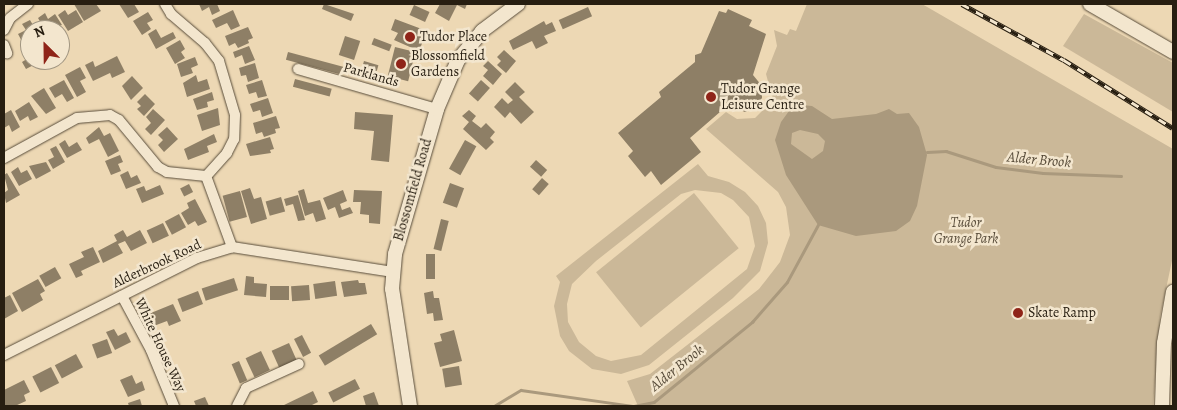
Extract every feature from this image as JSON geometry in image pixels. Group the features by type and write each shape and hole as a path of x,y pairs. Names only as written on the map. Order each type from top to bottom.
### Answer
{"main road":[{"name":"Blossomfield Road","path":"410,406 394,307 393,272 437,108 458,60 476,37 518,4"},
{"path":"1090,4 1173,52"},
{"path":"1162,406 1164,343 1173,292"}],"street":[{"path":"4,30 10,18 28,4"},
{"path":"165,4 171,14 205,43 219,61 235,115 234,139 227,153 206,176"},
{"name":"Parklands","path":"298,69 437,108"},
{"path":"4,158 78,118 110,115 119,120 158,167 167,172 206,176"},
{"path":"206,176 232,247"},
{"name":"Alderbrook Road","path":"4,355 196,258 232,247 393,272"},
{"name":"White House Way","path":"122,296 151,350 174,406"},
{"path":"237,406 246,388 299,364"}],"green space":[{"name":"Tudor Grange Park","path":"807,4 922,4 1173,149 1173,256 1160,317 1153,406 638,406 627,381 650,374 759,289 780,262 790,235 786,207 778,192 706,129 726,112 737,119 755,118 773,100 766,74 777,46 774,30 787,35 790,29 796,31"},
{"path":"1084,14 1173,63 1173,112 1063,46"},
{"path":"698,164 708,176 729,182 745,192 758,206 766,223 768,243 760,271 733,298 649,365 621,374 592,369 569,351 560,336 554,306 560,282 556,276","holes":["695,190 721,193 733,200 749,217 755,246 747,269 641,355 611,361 596,356 579,342 568,322 567,304 572,284 596,261 681,194"]},
{"path":"694,193 739,248 641,327 596,272"}],"shaded area":[{"path":"801,105 812,106 832,119 876,114 889,109 897,114 909,113 919,127 927,155 917,206 910,221 896,231 856,236 818,225 786,175 775,140 781,122 789,111","holes":["800,130 818,134 825,141 823,151 812,159 791,144 792,133"]}],"building":[{"path":"74,4 96,4 101,11 84,21"},
{"path":"119,4 134,4 139,12 128,18"},
{"path":"199,4 217,4 220,11 212,15 209,7 202,11"},
{"path":"324,4 354,14 351,21 322,9"},
{"path":"440,4 467,4 465,9 457,5 449,21 435,13"},
{"path":"414,5 430,12 425,22 410,15"},
{"path":"588,7 592,16 563,29 559,20"},
{"name":"Tudor Grange Leisure Centre","path":"728,9 752,20 749,26 766,34 753,75 762,86 762,98 754,108 745,112 728,105 690,138 701,152 661,185 651,171 645,177 628,156 633,151 618,133 661,97 659,92 695,62 695,55 701,53 719,11 726,13"},
{"path":"65,10 68,15 76,10 83,22 70,30 70,20 61,20 58,15"},
{"path":"233,10 240,26 231,30 227,23 216,28 212,20"},
{"path":"148,12 153,20 147,23 151,29 142,35 133,21"},
{"path":"45,13 48,19 55,14 59,20 39,20 38,18"},
{"name":"Tudor Place","path":"395,19 427,31 419,51 394,40 398,33 391,30"},
{"path":"544,21 546,25 552,22 556,31 544,36 548,43 536,49 532,41 513,50 509,41"},
{"path":"248,27 253,38 248,40 249,43 238,48 235,43 229,46 225,36"},
{"path":"156,29 161,38 173,32 176,38 156,49 148,34"},
{"path":"345,36 360,41 354,60 339,55"},
{"path":"374,38 392,45 389,51 371,45"},
{"path":"180,40 185,49 181,52 185,58 175,64 166,48"},
{"path":"249,46 255,60 245,64 242,55 235,58 233,52"},
{"name":"Blossomfield Gardens","path":"395,47 415,52 408,81 388,76"},
{"path":"504,50 516,61 506,73 497,65 501,61 497,57"},
{"path":"288,52 343,67 341,74 286,60"},
{"path":"117,56 125,72 112,78 110,73 93,81 85,65 93,61 95,67"},
{"path":"195,57 198,65 191,68 193,73 181,77 177,64"},
{"path":"364,61 378,65 377,71 362,67"},
{"path":"488,61 502,74 493,85 483,76 488,70 483,66"},
{"path":"255,63 259,78 248,82 246,75 241,76 239,68"},
{"path":"80,67 86,78 80,81 86,92 77,97 65,75"},
{"path":"196,75 198,82 207,79 210,89 187,97 183,83"},
{"path":"132,76 143,88 131,100 122,86"},
{"path":"295,79 332,89 330,97 293,87"},
{"path":"64,80 74,98 67,102 62,94 55,98 49,88"},
{"path":"262,80 267,96 258,98 256,92 249,94 246,85"},
{"path":"481,80 490,88 478,101 469,93"},
{"path":"515,82 525,92 519,97 534,112 521,124 510,112 505,118 494,107 502,98 508,104 513,100 505,92"},
{"path":"44,88 56,108 46,114 31,96"},
{"path":"212,92 214,100 207,102 208,107 197,110 193,99"},
{"path":"145,94 155,104 144,116 137,109 141,106 137,102"},
{"path":"268,98 273,113 262,117 260,110 253,112 250,104"},
{"path":"29,102 38,117 30,121 28,116 20,121 15,111"},
{"path":"218,108 220,125 202,131 197,115"},
{"path":"153,109 165,120 151,135 145,129 151,123 146,117"},
{"path":"11,110 20,127 12,132 9,125 4,128 4,114"},
{"path":"469,110 476,116 472,121 481,128 486,123 495,132 490,138 494,142 486,150 463,129 469,122 462,116"},
{"path":"355,112 393,115 389,162 371,160 374,131 354,129"},
{"path":"276,116 280,128 275,129 276,133 264,137 262,132 256,134 253,123"},
{"path":"99,127 104,136 110,133 119,151 108,157 99,139 89,144 86,138"},
{"path":"167,127 178,139 164,152 158,145 163,140 158,135"},
{"path":"214,134 217,142 207,146 209,152 188,160 184,149"},
{"path":"270,137 274,149 270,150 271,153 250,156 246,144"},
{"path":"65,140 69,147 77,142 82,150 67,158 59,144"},
{"path":"465,140 476,146 460,175 449,169"},
{"path":"56,146 65,162 53,169 48,160 54,157 50,149"},
{"path":"120,155 123,162 118,164 121,171 111,175 105,161"},
{"path":"536,160 547,170 541,177 530,167"},
{"path":"46,162 51,171 36,179 29,166"},
{"path":"18,167 21,173 27,170 32,179 19,186 11,172"},
{"path":"128,171 131,178 137,175 141,183 126,189 120,175"},
{"path":"7,173 20,195 6,203 4,193 8,190 4,175"},
{"path":"542,178 549,184 539,195 532,189"},
{"path":"450,183 464,188 457,208 443,203"},
{"path":"189,184 193,192 184,197 180,189"},
{"path":"160,185 164,194 142,203 136,189 144,186 146,191"},
{"path":"250,188 254,199 261,197 267,219 251,224 241,191"},
{"path":"304,189 308,203 320,200 326,219 316,222 313,213 305,216 298,191"},
{"path":"343,190 347,201 340,204 342,210 350,207 353,213 339,218 335,207 328,210 323,198"},
{"path":"354,190 382,191 380,224 369,223 369,215 360,214 361,202 353,202"},
{"path":"240,191 247,217 230,222 223,196"},
{"path":"298,195 305,220 298,221 293,204 286,206 284,199"},
{"path":"281,197 285,211 270,216 266,201"},
{"path":"195,199 207,222 198,226 195,221 188,225 181,213 189,208 187,203"},
{"path":"179,214 186,227 172,235 165,222"},
{"path":"441,219 449,221 441,251 434,249"},
{"path":"163,223 169,236 153,243 147,231"},
{"path":"123,230 127,237 140,230 147,243 131,251 125,241 118,244 123,253 103,263 98,251 117,241 114,235"},
{"path":"93,247 100,262 81,271 83,275 76,278 69,264 84,257 81,252"},
{"path":"426,254 435,254 435,279 426,279"},
{"path":"55,267 61,278 46,287 39,276"},
{"path":"246,276 254,277 254,283 267,284 266,297 244,295"},
{"path":"234,278 238,290 206,301 202,289"},
{"path":"38,279 45,291 40,294 43,300 22,312 12,293"},
{"path":"358,280 359,283 365,283 367,294 344,297 341,282"},
{"path":"335,281 337,296 315,299 313,284"},
{"path":"309,285 310,300 292,301 291,286"},
{"path":"270,286 289,286 289,300 270,300"},
{"path":"198,291 203,304 182,312 177,299"},
{"path":"433,291 434,298 439,298 443,320 434,321 433,313 427,314 424,293"},
{"path":"10,295 18,311 4,319 4,298"},
{"path":"173,304 181,321 169,326 167,321 151,327 146,315"},
{"path":"371,324 377,334 325,366 319,355"},
{"path":"114,329 118,336 126,332 131,342 115,350 106,332"},
{"path":"454,330 462,361 440,367 434,343 442,341 440,334"},
{"path":"302,335 311,353 303,357 294,339"},
{"path":"107,339 112,353 97,359 92,344"},
{"path":"289,343 297,361 280,369 272,351"},
{"path":"261,351 270,370 254,377 246,358"},
{"path":"76,354 83,367 62,379 55,365"},
{"path":"239,361 247,380 240,383 232,364"},
{"path":"459,366 462,385 445,387 442,369"},
{"path":"51,367 59,383 40,393 32,377"},
{"path":"132,375 136,384 142,381 145,390 128,397 120,380"},
{"path":"355,379 360,389 333,402 328,393"},
{"path":"24,380 30,392 24,395 26,401 15,406 4,406 4,390"},
{"path":"313,391 318,402 310,406 282,406"},
{"path":"374,392 379,406 366,406 363,396"},
{"path":"205,397 209,406 196,406 194,401"},
{"path":"140,399 142,406 129,406 128,403"}],"waterway":[{"name":"Alder Brook","path":"927,152 946,151 996,167 1043,173 1121,176"},
{"name":"Alder Brook","path":"494,406 521,390 634,406 654,402 752,322 787,282 818,225"}],"railway":[{"path":"962,4 1064,60 1173,128"}],"place":[{"name":"Tudor Place","path":"410,37"},
{"name":"Blossomfield Gardens","path":"401,64"},
{"name":"Tudor Grange Leisure Centre","path":"711,97"},
{"name":"Skate Ramp","path":"1018,313"}]}
